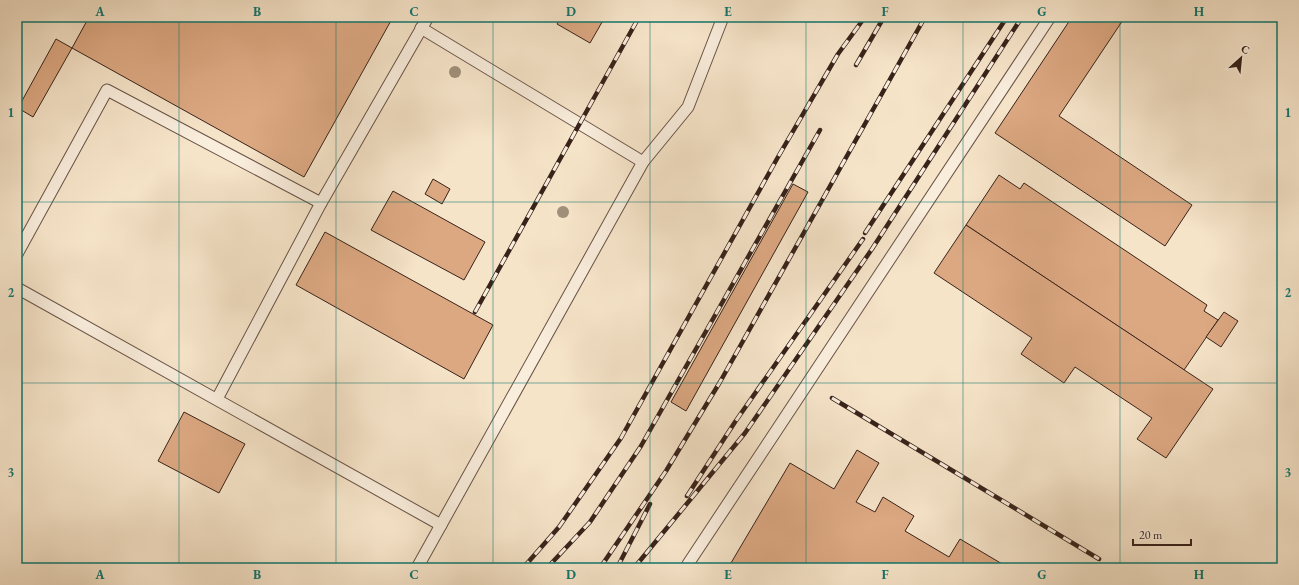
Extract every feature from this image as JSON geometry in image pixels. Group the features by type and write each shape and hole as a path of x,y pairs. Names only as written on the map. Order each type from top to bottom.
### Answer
{"lane":[{"path":"217,399 321,203 428,17"},
{"path":"417,568 643,162 688,107 723,17"},
{"path":"688,564 1050,17"},
{"path":"422,28 643,162"},
{"path":"17,254 107,90 321,203"},
{"path":"17,288 441,525"}],"building":[{"path":"89,17 393,17 304,177 72,48"},
{"path":"561,17 605,17 590,43 557,24"},
{"path":"1072,17 1125,17 1059,116 1192,205 1165,246 995,133"},
{"path":"56,39 72,48 33,117 18,108"},
{"path":"999,175 1020,189 1024,183 1207,305 1204,311 1218,320 1184,370 966,225"},
{"path":"433,179 450,189 442,204 425,194"},
{"path":"793,184 808,192 686,411 671,402"},
{"path":"393,191 485,242 464,280 371,230"},
{"path":"966,225 1213,389 1166,458 1137,439 1152,418 1075,367 1064,383 1021,354 1032,338 934,273"},
{"path":"325,232 493,325 464,379 296,285"},
{"path":"1224,312 1238,321 1221,347 1206,337"},
{"path":"184,412 245,444 219,493 158,461"},
{"path":"857,450 879,463 856,502 875,512 883,497 914,516 905,531 949,557 960,539 1009,568 728,568 790,463 834,489"}],"railway":[{"path":"475,312 639,17"},
{"path":"523,568 559,527 621,438 778,157 838,54 865,17"},
{"path":"856,65 884,17"},
{"path":"600,568 666,471 720,382 925,17"},
{"path":"865,233 1007,17"},
{"path":"634,568 745,433 872,249 1022,17"},
{"path":"547,568 590,522 641,446 820,130"},
{"path":"687,496 735,422 863,239"},
{"path":"832,398 1099,559"},
{"path":"617,568 650,504"}]}
